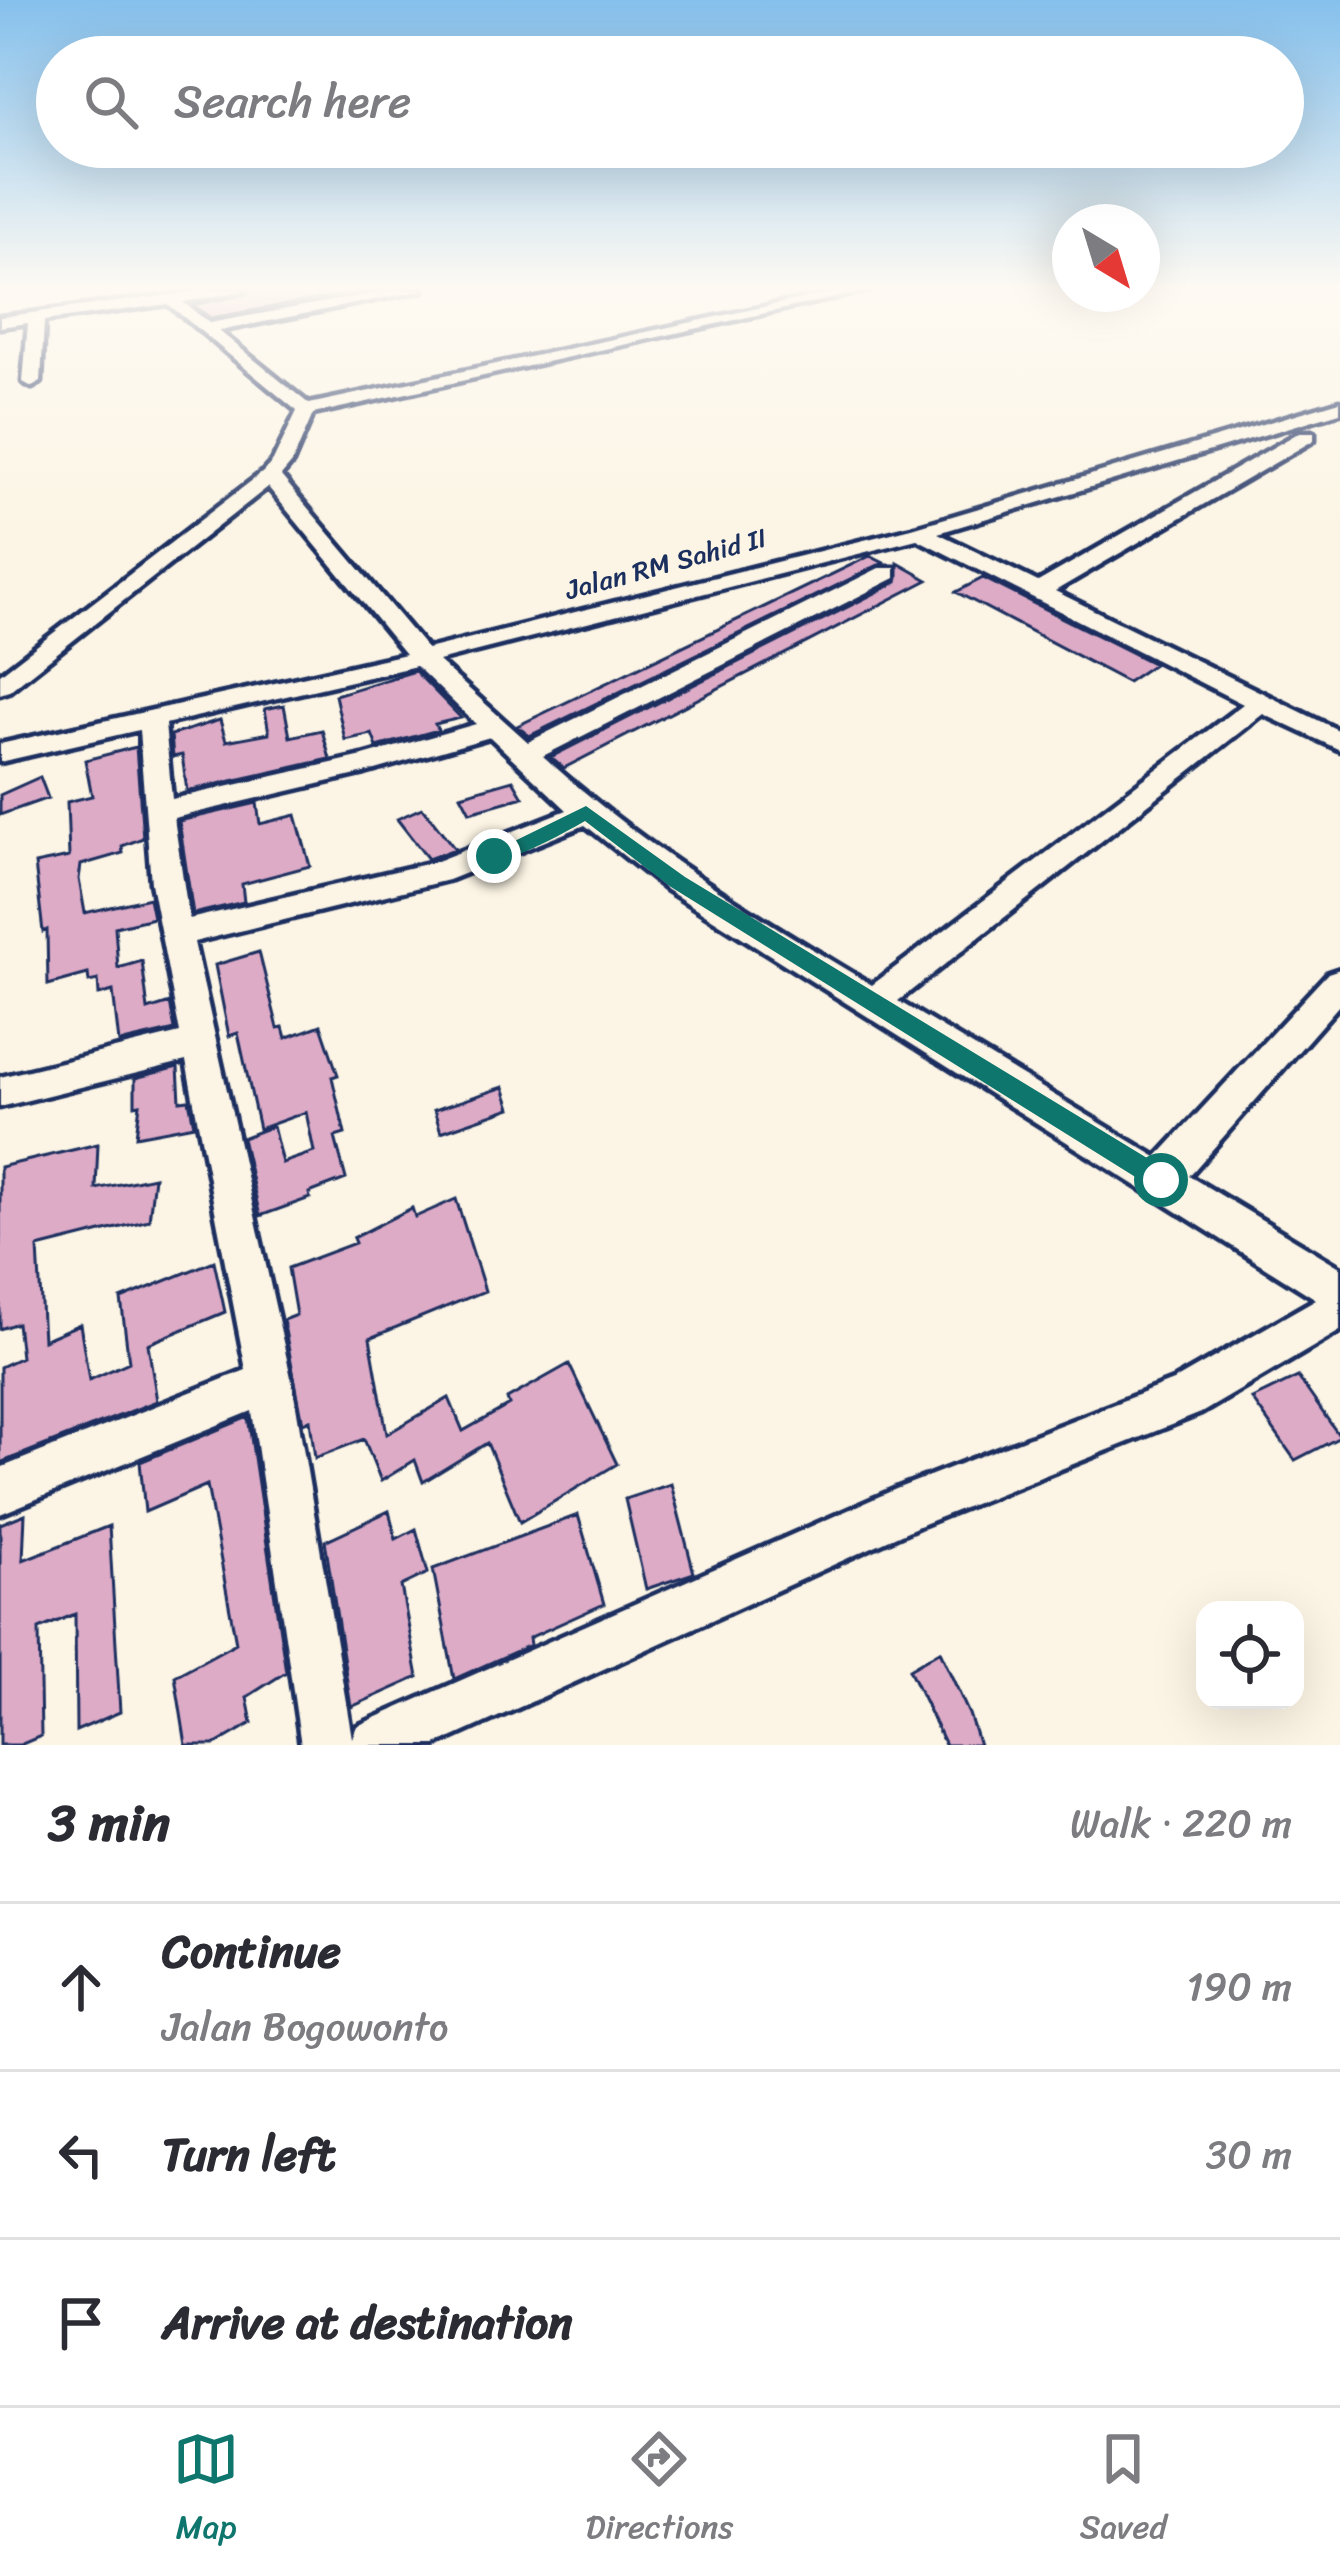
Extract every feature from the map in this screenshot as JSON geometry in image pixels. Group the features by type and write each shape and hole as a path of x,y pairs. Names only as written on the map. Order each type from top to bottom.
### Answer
{"street":[{"path":"32,382 33,371"},
{"path":"259,371 306,410"},
{"path":"306,410 483,371"},
{"name":"Jalan RM Sahid II","path":"0,753 421,658 920,532 1340,406"},
{"path":"0,686 270,476 282,463 306,410"},
{"path":"1039,591 1306,436"},
{"path":"270,476 421,658 586,812 678,882 1340,1290"},
{"path":"920,532 1340,742"},
{"path":"524,755 887,573"},
{"path":"873,1002 1261,703"},
{"path":"151,718 166,883 270,1382 327,1745"},
{"path":"160,812 365,764 495,727"},
{"path":"177,934 366,892 494,856 530,844 586,812"},
{"path":"1161,1180 1340,982"},
{"path":"0,1091 200,1043"},
{"path":"376,1745 912,1505 1186,1398 1340,1308"},
{"path":"0,1491 270,1382"}],"building":[{"path":"870,556 884,563 529,736 517,726"},
{"path":"898,563 928,580 564,768 551,757 897,582"},
{"path":"983,578 1154,664 1127,682 956,592"},
{"path":"415,671 461,718 435,724 438,730 377,747 372,734 345,740 335,695"},
{"path":"284,705 290,737 322,730 330,759 187,791 182,755 173,757 171,735 220,720 226,741 269,733 265,709"},
{"path":"136,747 143,838 122,846 123,853 81,865 79,879 85,913 149,898 153,918 115,927 118,968 142,961 148,1010 170,1003 175,1030 119,1043 113,991 99,995 98,980 89,982 88,974 48,985 47,930 43,932 35,864 69,857 67,802 92,796 85,760"},
{"path":"40,777 48,798 0,815 0,795"},
{"path":"513,780 523,797 470,812 461,795"},
{"path":"257,803 260,824 296,815 310,866 242,884 244,902 193,914 179,821"},
{"path":"422,808 455,849 428,859 397,819"},
{"path":"259,952 278,1028 283,1027 286,1038 321,1025 338,1075 332,1077 345,1134 335,1137 346,1179 260,1216 242,1138 273,1126 282,1163 314,1152 306,1112 259,1129 238,1033 229,1036 215,965"},
{"path":"178,1067 180,1101 189,1100 194,1125 136,1136 140,1104 135,1105 135,1078"},
{"path":"504,1087 511,1108 441,1132 434,1110"},
{"path":"98,1144 96,1189 154,1177 149,1220 38,1248 43,1340 80,1324 89,1380 129,1362 121,1299 214,1261 225,1312 148,1344 157,1401 0,1463 0,1367 21,1357 17,1323 0,1329 0,1167"},
{"path":"456,1199 485,1291 370,1338 387,1434 449,1398 463,1431 569,1364 617,1464 520,1522 487,1443 423,1482 415,1460 381,1481 364,1439 315,1458 310,1420 303,1423 283,1320 296,1315 288,1268 355,1243 353,1238 412,1208 415,1217"},
{"path":"1298,1377 1340,1437 1295,1460 1252,1399"},
{"path":"248,1417 286,1672 247,1697 252,1723 214,1745 186,1745 175,1676 236,1643 207,1485 145,1512 140,1462"},
{"path":"671,1484 694,1573 646,1589 625,1499"},
{"path":"389,1511 396,1539 416,1529 428,1573 401,1586 418,1677 351,1707 325,1541"},
{"path":"25,1514 23,1560 109,1526 120,1712 76,1731 75,1614 39,1629 41,1736 20,1745 0,1745 0,1524"},
{"path":"578,1515 604,1604 454,1679 433,1569"},
{"path":"940,1651 979,1745 945,1745 909,1669"}],"route":[{"path":"494,856 530,844 586,812 678,882 1161,1180"}]}
